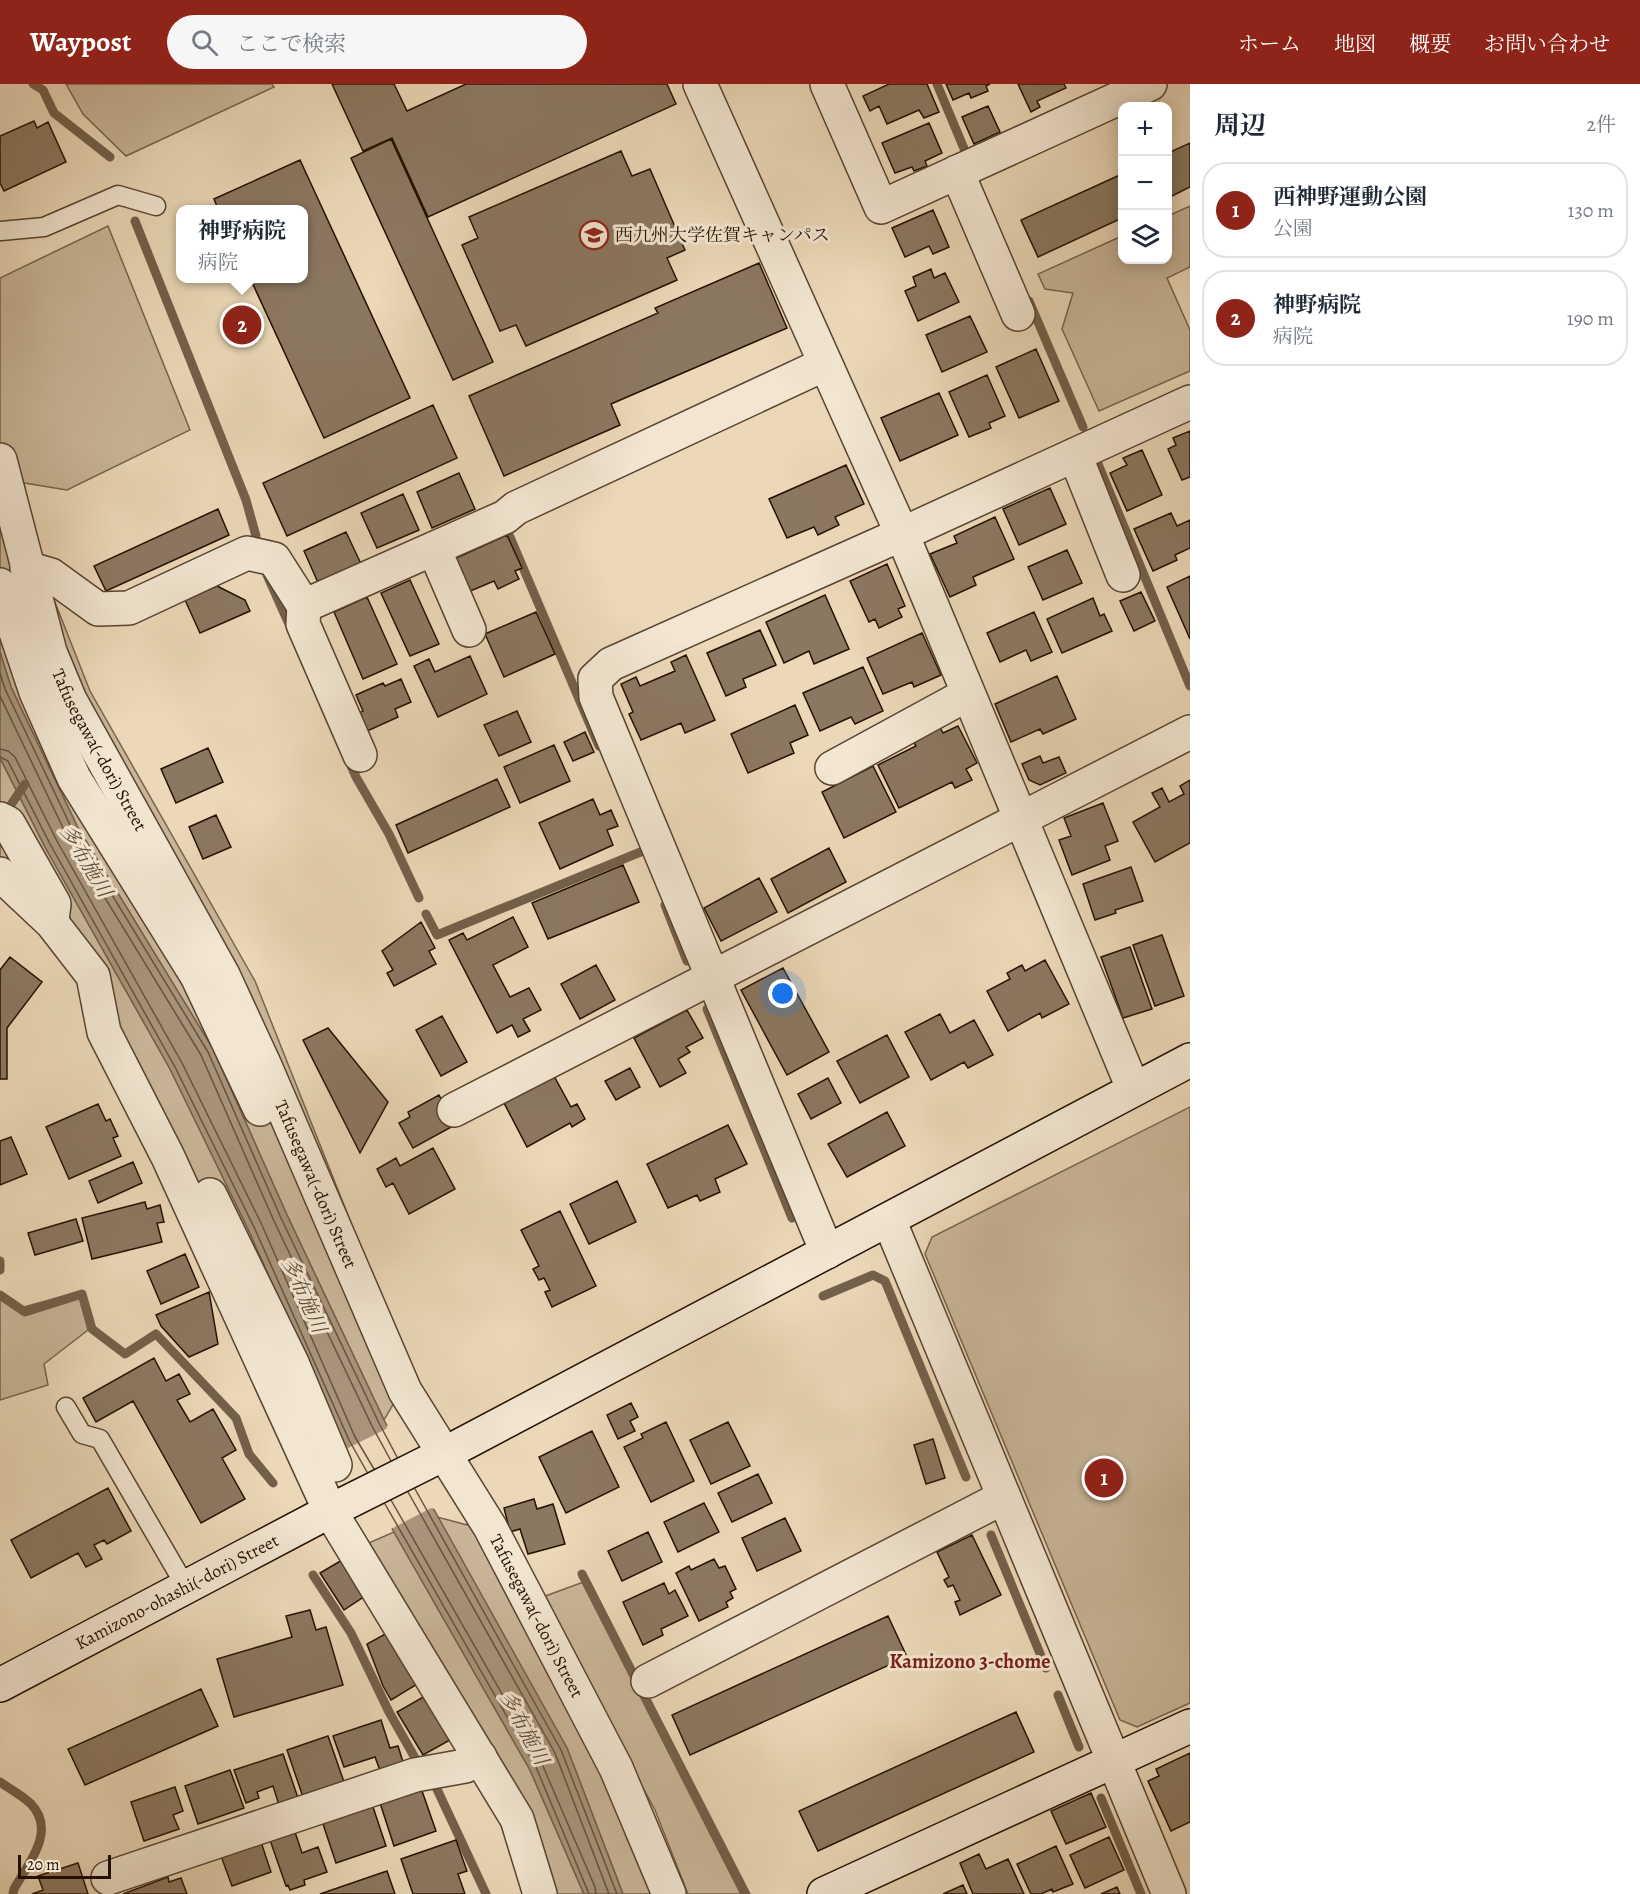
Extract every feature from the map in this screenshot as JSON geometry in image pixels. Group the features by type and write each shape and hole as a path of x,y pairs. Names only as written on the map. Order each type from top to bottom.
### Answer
{"street":[{"path":"700,84 902,534 1134,1088"},
{"path":"827,84 881,207 1150,84"},
{"path":"957,172 1018,314"},
{"path":"304,606 505,517 516,508 825,364"},
{"path":"827,1252 596,697 595,679 611,664 1190,402"},
{"path":"1075,455 1123,575"},
{"name":"Tafusegawa(-dori) Street","path":"0,460 13,576 50,652 70,700 223,975 301,1149 434,1459 490,1527 616,1768 669,1894"},
{"path":"434,549 469,630"},
{"path":"13,576 51,575 98,609 129,608 247,553 274,559 304,606 303,624 360,755"},
{"path":"832,768 968,694"},
{"path":"454,1110 1190,732"},
{"path":"4,821 54,904 52,923"},
{"path":"0,874 52,923 93,976 104,1032 342,1505 480,1757 517,1819 540,1894"},
{"path":"101,1017 120,1022 188,1147 292,1363 335,1465"},
{"name":"Kamizono-ohashi(-dori) Street","path":"0,1685 889,1220 1190,1059"},
{"path":"889,1220 1169,1894"},
{"path":"648,1681 1004,1497"},
{"path":"369,1532 533,1806 561,1894"},
{"path":"824,1894 1190,1726"},
{"path":"108,1878 415,1775 465,1766 480,1757"}],"lane":[{"path":"0,232 44,227 118,195 156,206"},
{"path":"66,1407 82,1434 100,1439 186,1587"}],"shaded area":[{"path":"66,84 272,84 274,87 126,156 83,114"},
{"path":"1190,206 1190,267 1167,278 1190,330 1190,371 1099,411 1062,329 1073,293 1045,289 1038,274 1118,238 1118,264 1172,264 1172,214"},
{"path":"108,226 190,430 67,490 24,483 34,549 90,691 255,981 365,1258 413,1371 384,1420 287,1215 213,1049 78,828 11,687 0,652 0,278"},
{"path":"0,758 45,847 170,1069 248,1229 343,1443 114,1033 0,859"},
{"path":"1190,1107 1190,1703 1137,1727 1120,1720 925,1254 932,1237"},
{"path":"78,1292 88,1330 44,1364 48,1385 0,1400 0,1295 24,1307"},
{"path":"437,1517 471,1526 603,1769 656,1894 623,1894 567,1748"},
{"path":"394,1532 530,1770 584,1894 551,1894 364,1545"},
{"path":"589,1580 750,1894 688,1894 655,1810 540,1598"}],"water":[{"name":"多布施川","path":"0,652 11,687 78,828 213,1049 287,1215 384,1420 567,1748 623,1894 584,1894 530,1770 343,1443 248,1229 170,1069 45,847 0,758"}],"pier":[{"path":"389,1422 436,1509 431,1508 389,1530 344,1450 386,1429"}],"building":[{"path":"332,84 394,84 407,111 466,84 667,84 676,104 428,217 392,138 363,151"},
{"path":"889,84 927,84 939,112 924,118 919,110 887,124 879,106 870,111 863,96"},
{"path":"946,84 990,84 986,86 988,91 971,98 969,93 953,100"},
{"path":"1018,84 1064,84 1066,88 1037,101 1040,107 1031,112"},
{"path":"988,106 1000,132 974,144 962,117"},
{"path":"34,121 37,128 48,122 66,162 4,191 0,183 0,136"},
{"path":"929,123 942,153 925,161 927,166 914,171 912,167 895,173 882,143"},
{"path":"391,139 493,362 453,380 351,158"},
{"path":"1190,143 1190,187 1172,196 1172,156 1172,151"},
{"path":"621,151 632,176 650,169 685,250 667,258 677,280 526,346 516,325 500,331 462,245 478,238 469,217"},
{"path":"300,160 410,398 324,438 252,283 308,283 308,205 216,205 214,199"},
{"path":"1118,176 1118,220 1038,257 1021,220"},
{"path":"933,210 949,247 933,254 929,246 905,257 892,228"},
{"path":"759,263 787,328 611,404 620,425 504,476 469,396 658,313 655,308"},
{"path":"931,269 934,278 945,273 959,302 918,321 905,291 916,286 913,277"},
{"path":"970,316 987,352 942,372 926,335"},
{"path":"1036,349 1059,401 1019,418 996,367"},
{"path":"987,375 1005,416 989,423 991,428 969,437 949,392"},
{"path":"939,393 958,435 900,461 881,418"},
{"path":"433,405 457,458 287,536 263,483"},
{"path":"1190,431 1190,477 1182,480 1168,449 1176,445 1173,438"},
{"path":"1142,450 1162,495 1127,511 1110,473 1127,465 1123,458"},
{"path":"846,465 864,504 835,517 839,525 818,535 814,527 787,538 769,499"},
{"path":"459,473 475,509 432,528 417,492"},
{"path":"1050,488 1066,524 1019,545 1003,509"},
{"path":"403,494 419,530 377,548 361,513"},
{"path":"218,509 229,535 106,591 94,566"},
{"path":"1171,513 1177,526 1190,520 1190,548 1175,555 1177,560 1153,571 1134,529"},
{"path":"995,517 1014,559 973,577 976,585 950,597 930,554 957,543 954,536"},
{"path":"346,532 363,568 320,587 304,551"},
{"path":"507,535 522,568 515,571 519,579 498,589 494,581 468,592 454,559"},
{"path":"1067,550 1082,583 1043,600 1028,567"},
{"path":"887,564 905,606 898,609 902,617 879,628 875,619 869,622 850,581"},
{"path":"1190,576 1190,639 1167,587"},
{"path":"410,580 439,644 410,656 381,593"},
{"path":"217,586 245,600 250,611 200,633 185,600"},
{"path":"1141,592 1155,621 1134,631 1120,601"},
{"path":"825,595 849,649 814,664 809,651 784,663 766,622"},
{"path":"367,597 397,664 363,679 334,612"},
{"path":"1093,598 1100,616 1104,614 1112,631 1062,653 1047,619"},
{"path":"536,612 555,654 504,677 485,634"},
{"path":"1034,612 1052,652 1031,661 1026,650 1000,662 987,633"},
{"path":"760,630 776,665 743,679 746,687 726,696 707,653"},
{"path":"922,633 941,675 914,687 912,682 883,694 867,658"},
{"path":"686,655 715,720 685,733 681,723 641,740 629,714 633,712 621,684 636,677 640,686 675,671 671,662"},
{"path":"470,656 487,694 438,717 414,666 429,659 435,672"},
{"path":"863,667 883,711 855,724 851,717 820,731 803,693"},
{"path":"1057,676 1076,719 1043,734 1040,729 1011,742 995,704"},
{"path":"401,679 411,702 395,709 398,717 365,732 357,714 363,711 356,695 383,683 385,686"},
{"path":"795,705 808,735 790,743 794,753 748,773 731,734"},
{"path":"517,711 531,742 499,756 484,725"},
{"path":"958,726 977,763 966,769 972,780 955,788 952,782 899,808 878,765 916,746 913,741 940,727 943,733"},
{"path":"585,732 594,752 573,761 564,742"},
{"path":"554,745 570,781 520,803 504,767"},
{"path":"208,748 223,782 176,803 161,769"},
{"path":"1040,756 1043,763 1059,757 1066,773 1040,785 1029,780 1022,764"},
{"path":"873,766 896,812 844,838 822,792"},
{"path":"497,779 510,807 408,853 396,825"},
{"path":"1190,780 1190,843 1155,862 1133,822 1160,807 1152,793 1162,788 1169,802 1184,794 1180,786"},
{"path":"593,799 600,815 611,810 618,826 607,830 613,845 560,869 539,823"},
{"path":"1103,803 1118,841 1105,846 1110,860 1072,875 1059,840 1071,836 1064,818"},
{"path":"216,815 231,847 203,859 189,827"},
{"path":"829,848 846,882 788,913 771,879"},
{"path":"623,865 639,902 548,939 532,903"},
{"path":"1131,867 1143,901 1115,910 1116,913 1095,920 1083,884"},
{"path":"759,878 777,912 721,941 704,908"},
{"path":"513,917 528,947 493,965 510,997 529,988 541,1010 523,1019 530,1031 518,1037 512,1025 497,1033 449,940 463,933 467,940"},
{"path":"421,922 435,948 429,951 436,964 394,986 387,973 393,970 382,951"},
{"path":"1162,935 1184,996 1155,1006 1133,945"},
{"path":"1130,947 1152,1009 1123,1018 1101,957"},
{"path":"10,957 42,982 7,1028 7,1079 0,1079 0,970"},
{"path":"1045,960 1069,1004 1042,1018 1040,1013 1008,1031 987,991 1010,979 1007,973 1022,965 1025,971"},
{"path":"596,965 615,1000 580,1019 561,984"},
{"path":"783,968 829,1052 787,1075 741,990"},
{"path":"687,1010 703,1038 686,1047 690,1052 678,1059 686,1073 660,1087 634,1038"},
{"path":"940,1014 950,1033 974,1020 993,1055 968,1068 964,1062 931,1080 905,1032"},
{"path":"442,1016 467,1062 441,1076 416,1030"},
{"path":"328,1028 388,1102 360,1153 303,1040"},
{"path":"887,1035 909,1077 860,1103 837,1061"},
{"path":"630,1068 640,1087 616,1100 605,1081"},
{"path":"554,1076 571,1107 577,1104 585,1119 572,1127 570,1123 527,1147 504,1103"},
{"path":"828,1078 841,1103 811,1119 798,1094"},
{"path":"439,1095 455,1125 413,1148 399,1123 410,1117 408,1112"},
{"path":"98,1104 106,1121 110,1119 118,1136 113,1138 121,1156 69,1179 46,1127"},
{"path":"887,1112 905,1146 847,1177 828,1144"},
{"path":"728,1125 747,1164 715,1179 720,1192 700,1201 697,1195 668,1208 647,1164"},
{"path":"11,1137 27,1174 0,1185 0,1141"},
{"path":"433,1148 455,1189 409,1214 393,1183 386,1187 377,1169 396,1158 400,1166"},
{"path":"133,1162 142,1183 98,1203 89,1181"},
{"path":"617,1181 636,1222 589,1244 570,1204"},
{"path":"145,1202 147,1209 160,1205 164,1222 157,1223 162,1242 92,1259 82,1218"},
{"path":"560,1211 596,1286 552,1307 545,1292 550,1290 544,1278 539,1280 533,1269 539,1266 521,1230"},
{"path":"76,1219 83,1241 35,1255 28,1233"},
{"path":"185,1254 199,1287 161,1304 147,1271"},
{"path":"209,1292 218,1344 189,1357 161,1326 156,1315"},
{"path":"154,1358 166,1381 179,1374 190,1394 177,1400 190,1422 213,1409 236,1450 222,1458 245,1499 201,1523 133,1401 96,1422 83,1398"},
{"path":"631,1403 638,1417 630,1421 635,1431 618,1439 607,1415"},
{"path":"666,1422 694,1481 651,1502 624,1447 643,1438 641,1434"},
{"path":"728,1422 750,1466 711,1484 690,1440"},
{"path":"592,1431 619,1487 566,1513 539,1457"},
{"path":"933,1439 945,1478 926,1484 914,1445"},
{"path":"758,1474 772,1503 732,1522 718,1493"},
{"path":"108,1488 131,1531 107,1544 104,1540 94,1545 102,1559 86,1567 78,1553 31,1578 11,1540"},
{"path":"534,1499 537,1509 553,1504 565,1544 528,1554 520,1529 510,1532 504,1508"},
{"path":"704,1503 719,1532 678,1552 664,1522"},
{"path":"785,1518 801,1551 757,1571 742,1538"},
{"path":"648,1532 662,1562 622,1581 608,1551"},
{"path":"972,1535 1001,1595 960,1615 955,1602 960,1600 953,1585 948,1587 944,1580 949,1577 937,1552"},
{"path":"714,1559 719,1568 725,1566 736,1589 730,1592 733,1598 726,1602 728,1607 699,1621 676,1573 689,1566 691,1570"},
{"path":"342,1560 365,1596 344,1610 320,1573"},
{"path":"664,1583 669,1594 675,1590 688,1616 661,1629 663,1635 643,1645 623,1602"},
{"path":"310,1610 316,1630 326,1627 343,1685 234,1717 217,1659 292,1637 286,1616"},
{"path":"888,1616 907,1657 690,1755 672,1715"},
{"path":"389,1632 419,1683 391,1700 383,1686 367,1644"},
{"path":"201,1689 218,1726 85,1785 68,1749"},
{"path":"425,1696 450,1740 423,1755 397,1712"},
{"path":"1016,1712 1034,1752 818,1851 799,1811"},
{"path":"381,1720 390,1748 398,1746 404,1765 381,1773 375,1757 344,1767 333,1736"},
{"path":"328,1736 344,1782 303,1797 287,1750"},
{"path":"1190,1753 1190,1822 1171,1831 1148,1781 1159,1776 1156,1769"},
{"path":"283,1754 298,1798 279,1805 273,1786 257,1792 259,1798 246,1803 234,1770"},
{"path":"230,1770 244,1808 198,1824 185,1786"},
{"path":"175,1787 183,1811 173,1815 179,1829 144,1841 131,1802"},
{"path":"421,1788 436,1831 394,1846 380,1803"},
{"path":"1091,1793 1106,1827 1066,1844 1051,1811"},
{"path":"372,1804 386,1846 336,1863 322,1821"},
{"path":"295,1832 302,1853 318,1847 327,1872 304,1880 305,1885 290,1890 288,1885 286,1886 270,1840"},
{"path":"1109,1837 1124,1870 1085,1888 1070,1855"},
{"path":"456,1840 467,1871 458,1874 465,1894 413,1894 401,1859"},
{"path":"261,1842 271,1872 232,1886 221,1856"},
{"path":"1056,1846 1073,1884 1053,1892 1052,1889 1041,1894 1031,1894 1017,1864"},
{"path":"979,1854 986,1869 1008,1859 1024,1894 973,1894 960,1863"},
{"path":"78,1863 88,1894 32,1894 43,1890 38,1876"},
{"path":"387,1871 395,1894 320,1894"},
{"path":"168,1877 169,1882 181,1878 187,1894 123,1894"},
{"path":"963,1885 967,1894 943,1894"},
{"path":"1117,1887 1120,1894 1101,1894"}],"waterway":[{"path":"33,84 43,90 54,113 110,157"},
{"path":"937,84 965,151"},
{"path":"135,221 246,500 256,536"},
{"path":"1029,301 1083,427"},
{"path":"1098,464 1190,686"},
{"path":"507,530 599,746"},
{"path":"267,575 292,631"},
{"path":"348,759 389,834 419,898"},
{"path":"4,815 25,784"},
{"path":"426,914 437,935 643,851"},
{"path":"665,905 687,961"},
{"path":"707,1009 792,1218"},
{"path":"0,1261 0,1270"},
{"path":"823,1296 873,1275 885,1281 966,1477"},
{"path":"0,1295 25,1312 82,1294 92,1329 125,1354 156,1334 236,1418 249,1454 273,1483"},
{"path":"991,1535 1046,1668"},
{"path":"582,1574 745,1894"},
{"path":"313,1575 351,1633 389,1712 419,1765"},
{"path":"1058,1695 1079,1747"},
{"path":"0,1782 31,1804 38,1814 41,1825 38,1847 13,1894"},
{"path":"435,1785 486,1894"},
{"path":"1101,1798 1141,1894"}],"place":[{"name":"西九州大学佐賀キャンパス","path":"594,235"},
{"name":"神野病院","path":"242,325"},
{"name":"西神野運動公園","path":"1104,1478"}],"district":[{"name":"Kamizono 3-chome","path":"970,1661"}]}
